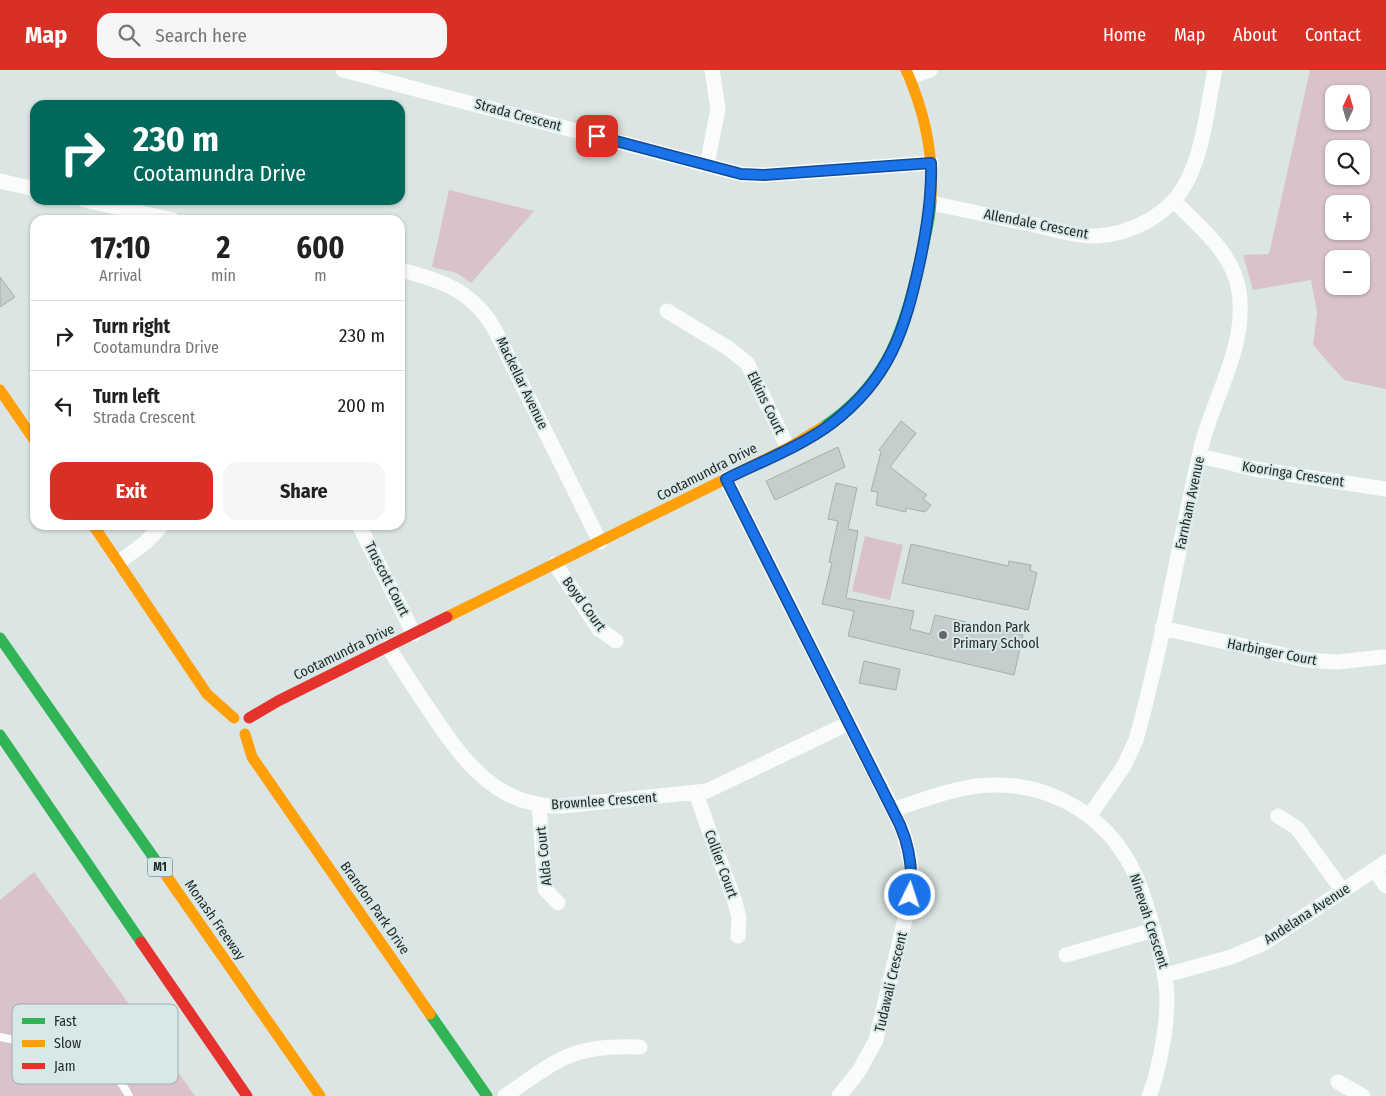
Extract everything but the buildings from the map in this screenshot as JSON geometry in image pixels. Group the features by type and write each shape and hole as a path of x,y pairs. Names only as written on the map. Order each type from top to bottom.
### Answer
{"main road":[{"name":"Cootamundra Drive","path":"249,718 278,701 788,448 829,425 842,415 863,394 883,368 905,324 931,203 931,163 923,115 908,74"},
{"path":"0,390 30,434"},
{"path":"97,530 207,694 234,718"},
{"name":"Monash Freeway","path":"0,638 320,1096"},
{"path":"240,715 249,718 250,728 245,734 238,734 233,731 231,725 234,718 240,715"},
{"name":"Brandon Park Drive","path":"245,734 252,757 487,1096"},
{"path":"0,735 247,1096"}],"street":[{"name":"Strada Crescent","path":"343,70 741,174 764,175 931,163"},
{"path":"707,165 718,109 712,70"},
{"path":"908,74 930,70"},
{"name":"Allendale Crescent","path":"931,203 1094,236 1122,232 1141,224 1174,201 1185,184 1197,156 1215,70"},
{"path":"0,181 30,188"},
{"name":"Farnham Avenue","path":"1090,815 1121,771 1133,749 1200,456 1210,418 1228,372 1240,317 1239,292 1231,266 1220,248 1174,201"},
{"path":"106,205 151,215"},
{"name":"Mackellar Avenue","path":"405,271 450,285 469,298 486,315 600,542"},
{"name":"Elkins Court","path":"667,311 728,348 747,363 788,448"},
{"name":"Kooringa Crescent","path":"1200,456 1265,470 1386,489"},
{"name":"Tudawali Crescent","path":"726,479 893,810 904,834 910,859 912,872 908,906 876,1040 863,1064 838,1096"},
{"path":"119,562 145,543 157,530"},
{"name":"Truscott Court","path":"362,530 414,634"},
{"name":"Boyd Court","path":"555,564 599,629 616,641"},
{"name":"Harbinger Court","path":"1162,628 1307,660 1337,662 1384,657"},
{"name":"Brownlee Crescent","path":"388,646 445,733 470,766 487,782 502,791 539,805 562,806 696,794 713,789 849,723"},
{"name":"Ninevah Crescent","path":"893,810 966,788 1005,785 1044,792 1075,806 1090,815 1116,844 1128,860 1141,888 1166,975 1168,1018 1158,1071 1149,1096"},
{"name":"Collier Court","path":"696,794 735,902 739,918 738,936"},
{"name":"Alda Court","path":"539,805 545,888 558,903"},
{"path":"1278,816 1297,828 1343,891"},
{"path":"1380,866 1386,886"},
{"name":"Andelana Avenue","path":"1166,975 1231,956 1264,943 1380,866"},
{"path":"1066,956 1154,930"},
{"path":"505,1096 557,1060 575,1052 594,1047 640,1047"},
{"path":"1338,1082 1363,1096"}],"lane":[{"path":"122,1084 129,1096"}],"shaded area":[{"path":"1310,70 1386,70 1386,389 1344,380 1313,345 1317,312 1311,280 1253,290 1243,255 1269,254"},
{"path":"449,190 534,211 471,283 457,273 432,267"},
{"path":"865,536 903,545 890,600 852,591"},
{"path":"34,872 129,1004 12,1004 12,1084 178,1084 178,1072 195,1096 0,1096 0,900"}],"traffic: fast":[{"path":"823,427 861,395 876,377 897,338 912,293 928,227 931,201"},
{"path":"0,638 163,871"},
{"path":"0,735 141,942"},
{"path":"430,1014 487,1096"}],"traffic: slow":[{"path":"906,70 913,86 927,134 931,167 931,201"},
{"path":"0,390 30,434"},
{"path":"447,617 788,448 823,427"},
{"path":"96,530 207,694 234,718"},
{"path":"245,734 252,757 430,1014"},
{"path":"163,871 320,1096"}],"traffic: jam":[{"path":"249,718 278,701 447,617"},
{"path":"141,942 247,1096"}],"place":[{"name":"Brandon Park Primary School","path":"943,635"}],"route":[{"path":"597,136 741,174 764,175 931,163 932,182 929,218 910,306 903,331 883,368 853,405 829,425 726,479 740,503 904,834 912,872 910,895"}]}
